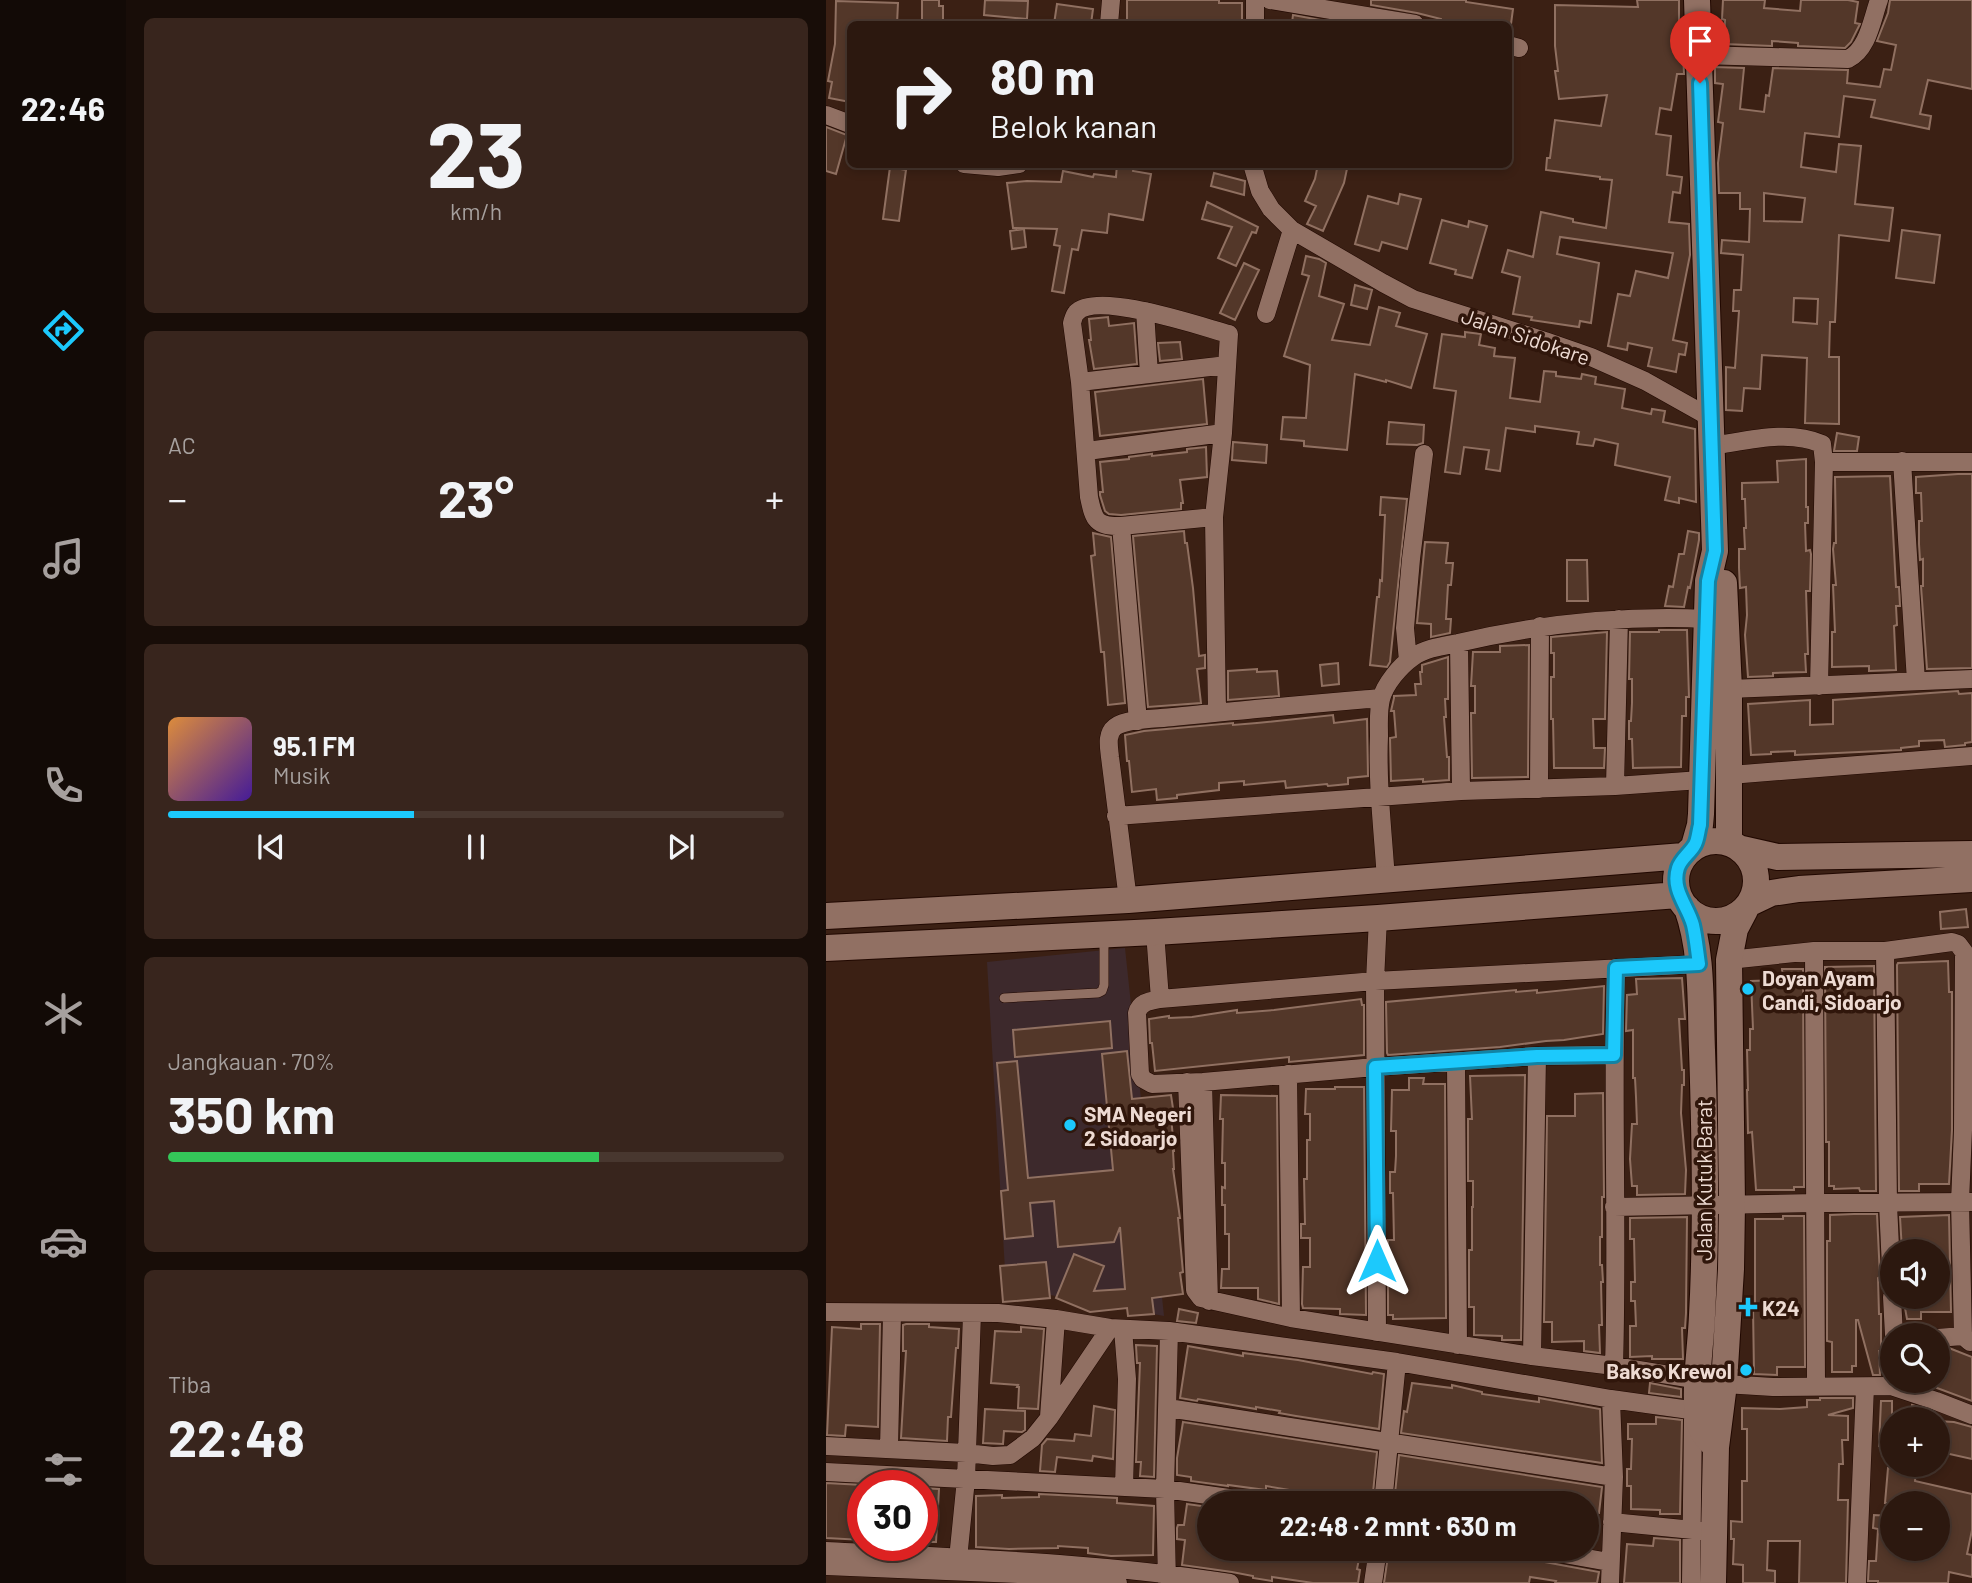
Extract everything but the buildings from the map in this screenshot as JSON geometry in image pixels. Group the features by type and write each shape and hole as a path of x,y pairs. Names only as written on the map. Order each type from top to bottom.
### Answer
{"main road":[{"path":"1696,0 1715,551 1708,581 1700,825 1677,870 1676,883 1683,902 1696,916 1719,921 1731,919 1747,906 1771,893 1972,879"},
{"path":"1715,551 1723,576 1735,845 1751,860 1756,873 1757,886 1747,906"},
{"path":"826,915 1128,900 1386,880 1689,851 1705,841 1717,840 1778,857 1972,854"},
{"path":"826,948 1683,902"},
{"name":"Jalan Kutuk Barat","path":"1683,902 1692,923 1699,964 1705,1140 1703,1314 1695,1410 1704,1435 1716,1447"},
{"name":"Jalan Kutuk Barat","path":"1713,1583 1702,1531 1724,1384 1731,1280 1729,961 1735,929 1747,906"},
{"path":"976,908 979,939"}],"street":[{"path":"1109,21 1111,0"},
{"path":"1255,0 1255,21"},
{"path":"1270,0 1397,21"},
{"path":"1699,55 1848,59 1856,55 1863,45 1879,0"},
{"path":"826,115 847,123"},
{"name":"Jalan Sidokare","path":"1253,168 1271,209 1293,229 1341,260 1413,299 1591,357 1645,381 1712,418"},
{"path":"1266,314 1293,229"},
{"path":"1214,517 1121,526 1107,526 1098,522 1089,498 1087,451 1072,323 1074,314 1081,309 1091,306 1116,306 1145,311 1229,334 1223,433 1214,517 1217,712"},
{"path":"1145,311 1149,374"},
{"path":"1080,382 1227,365"},
{"path":"1087,451 1223,433"},
{"path":"1712,446 1769,437 1811,439 1822,444 1824,462 1819,686"},
{"path":"1408,661 1405,628 1407,600 1424,454"},
{"path":"1902,460 1916,681"},
{"path":"1824,462 1972,461"},
{"path":"1121,526 1138,721"},
{"path":"1615,786 1619,619"},
{"path":"1386,880 1378,750 1381,698 1395,675 1408,661 1426,650 1540,626 1619,619 1707,619"},
{"path":"1539,789 1540,626"},
{"path":"1460,643 1461,792"},
{"path":"1729,689 1972,679"},
{"path":"1128,900 1109,739 1116,726 1217,712 1381,698"},
{"path":"1730,775 1972,756"},
{"path":"1116,816 1461,792 1701,780"},
{"path":"1377,1332 1375,981 1378,918"},
{"path":"1155,932 1160,999"},
{"path":"1729,961 1814,951 1885,951 1952,942 1958,944 1964,952 1968,1058 1967,1340"},
{"path":"1814,951 1816,1386"},
{"path":"1885,951 1890,1239"},
{"path":"1614,1055 1537,1056 1152,1084 1143,1079 1140,1073 1138,1008 1144,1003 1160,999 1375,981 1699,964"},
{"path":"1614,1366 1616,968"},
{"path":"1532,1356 1537,1056"},
{"path":"1456,1062 1458,1345"},
{"path":"1288,1074 1291,1318"},
{"path":"1195,1082 1199,1210 1209,1301 1377,1332 1724,1384 1865,1387 1880,1382"},
{"path":"1614,1207 1966,1202"},
{"path":"826,1312 998,1313 1117,1329 1168,1331 1397,1362 1611,1399 1695,1410 1702,1531 1691,1583"},
{"path":"889,1449 892,1313"},
{"path":"960,1568 972,1314"},
{"path":"1049,1418 1056,1319"},
{"path":"826,1446 1010,1455 1033,1438 1117,1329"},
{"path":"1117,1329 1128,1379 1124,1487"},
{"path":"1167,1578 1165,1489 1168,1331"},
{"path":"1385,1491 1397,1362"},
{"path":"1857,1583 1865,1387"},
{"path":"1921,1393 1972,1415"},
{"path":"1610,1583 1614,1477 1611,1399"},
{"path":"1168,1408 1614,1477"},
{"path":"826,1472 1165,1489 1197,1494"},
{"path":"1612,1522 1702,1531"},
{"path":"826,1551 960,1568 1118,1583"},
{"path":"1599,1560 1609,1562"},
{"path":"1373,1583 1376,1561"},
{"path":"826,1566 869,1575 960,1568 1230,1583"}],"lane":[{"path":"1004,998 1080,995 1102,991 1104,934"}],"shaded area":[{"name":"SMA Negeri 2 Sidoarjo","path":"1125,948 1164,1316 1006,1287 987,962"}],"place":[{"name":"Doyan Ayam Candi, Sidoarjo","path":"1748,989"},
{"name":"SMA Negeri 2 Sidoarjo","path":"1070,1125"},
{"name":"K24","path":"1748,1307"},
{"name":"Bakso Krewol","path":"1746,1370"}],"route":[{"path":"1377,1261 1375,1067 1537,1056 1614,1055 1616,968 1699,964 1692,923 1687,908 1678,895 1676,883 1677,870 1684,856 1695,846 1700,825 1708,581 1715,551 1700,83"}]}
